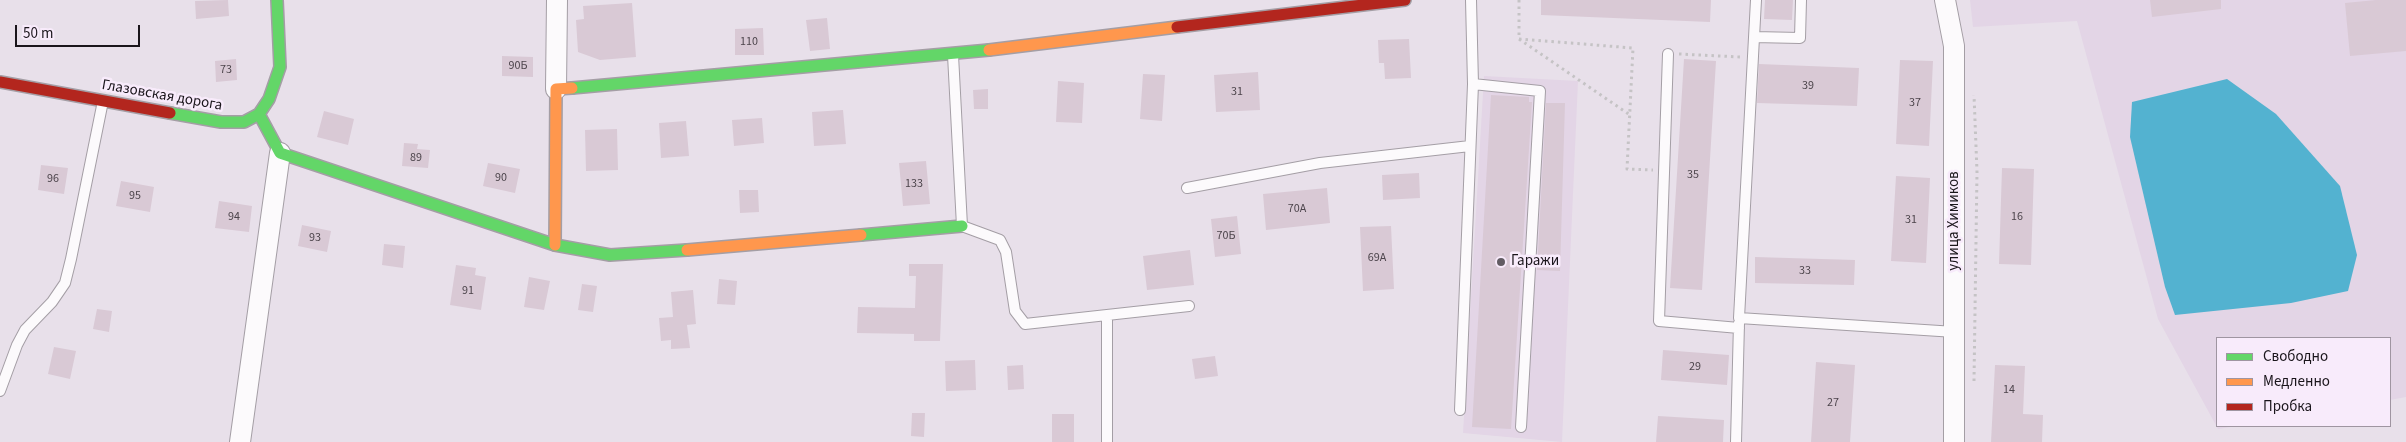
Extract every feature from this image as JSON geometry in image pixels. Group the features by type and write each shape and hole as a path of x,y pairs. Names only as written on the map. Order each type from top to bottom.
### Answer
{"street":[{"path":"240,442 280,153 259,114 269,99 280,67 277,0"},
{"path":"555,245 558,0"},
{"path":"556,89 952,54 1405,0"},
{"name":"улица Химиков","path":"1945,0 1954,46 1956,332 1954,442"},
{"name":"Глазовская дорога","path":"0,82 221,122 244,122 259,114"},
{"path":"280,153 555,245 610,255 646,254 962,226"}],"lane":[{"path":"1460,410 1473,84 1471,0"},
{"path":"1736,442 1739,323 1756,0"},
{"path":"1754,37 1800,38 1801,0"},
{"path":"952,54 962,226 1000,240 1006,252 1015,311 1025,324 1189,306"},
{"path":"1668,54 1659,321 1956,332"},
{"path":"1473,84 1540,91 1521,427"},
{"path":"0,391 17,345 25,330 52,302 64,283 71,259 103,101"},
{"path":"1187,188 1320,163 1470,146"},
{"path":"1107,316 1107,442"}],"path":[{"path":"1519,0 1519,39"},
{"path":"1519,39 1633,48 1627,169 1664,170"},
{"path":"1519,39 1630,115"},
{"path":"1668,54 1753,58"}],"shaded area":[{"path":"1970,0 2406,0 2406,397 2391,400 2391,337 2216,337 2216,425 2158,319 2077,21 1973,27"},
{"path":"1484,76 1578,81 1562,442 1463,433"}],"water":[{"path":"2227,79 2276,114 2340,186 2357,255 2348,291 2291,303 2175,315 2165,287 2130,137 2132,102"}],"building":[{"path":"228,0 229,16 196,19 195,1"},
{"path":"1541,0 1711,0 1710,22 1541,15"},
{"path":"1765,0 1793,0 1792,20 1764,19"},
{"path":"2150,0 2221,0 2221,9 2152,17"},
{"path":"2406,0 2406,51 2350,56 2345,3"},
{"path":"632,3 636,57 600,60 578,52 576,20 584,19 583,6"},
{"path":"827,18 830,49 810,51 806,20"},
{"path":"763,28 764,55 735,55 735,29"},
{"path":"1409,39 1411,78 1385,79 1384,63 1379,63 1378,40"},
{"path":"502,56 533,57 533,77 502,76"},
{"path":"236,59 237,80 216,82 215,61"},
{"path":"1684,59 1716,61 1702,290 1670,288"},
{"path":"1900,60 1933,61 1929,146 1896,144"},
{"path":"1759,64 1859,68 1857,106 1757,103"},
{"path":"1258,72 1260,110 1216,112 1214,75"},
{"path":"1143,74 1165,75 1162,121 1140,119"},
{"path":"1058,81 1084,83 1082,123 1056,122"},
{"path":"988,89 988,109 974,109 973,90"},
{"name":"Гаражи","path":"1491,95 1529,97 1529,102 1532,102 1511,429 1472,427"},
{"path":"1546,103 1565,103 1560,271 1537,270"},
{"path":"843,110 846,144 814,146 812,112"},
{"path":"324,111 354,119 348,145 317,137"},
{"path":"762,118 764,143 734,146 732,120"},
{"path":"686,121 689,156 661,158 659,123"},
{"path":"617,129 618,170 586,171 585,130"},
{"path":"404,143 418,144 417,149 430,150 428,168 402,166"},
{"path":"926,161 930,204 903,206 899,163"},
{"path":"488,163 520,169 515,193 483,186"},
{"path":"41,165 68,168 64,194 38,190"},
{"path":"2002,168 2034,169 2031,265 1999,264"},
{"path":"1419,173 1420,198 1383,200 1382,175"},
{"path":"1896,176 1930,178 1926,263 1891,261"},
{"path":"121,181 154,187 150,212 116,206"},
{"path":"1327,188 1330,223 1266,230 1263,194"},
{"path":"739,190 758,190 759,212 740,213"},
{"path":"219,201 252,206 249,232 215,228"},
{"path":"1237,216 1241,254 1215,257 1211,219"},
{"path":"302,225 331,231 327,252 298,246"},
{"path":"1391,226 1394,289 1363,291 1360,227"},
{"path":"384,244 405,246 403,268 382,265"},
{"path":"1190,250 1194,285 1147,290 1143,256"},
{"path":"1755,257 1855,260 1854,285 1755,283"},
{"path":"909,264 943,264 940,341 914,341 914,334 857,333 858,307 915,308 916,276 909,276"},
{"path":"456,265 476,268 475,275 486,277 481,310 450,305"},
{"path":"529,277 550,281 544,310 524,307"},
{"path":"719,279 737,281 735,305 717,304"},
{"path":"582,284 597,286 593,312 578,310"},
{"path":"693,290 696,324 687,325 690,348 671,349 671,340 661,341 659,318 673,317 671,292"},
{"path":"97,309 112,311 109,332 93,329"},
{"path":"54,347 76,351 70,379 48,374"},
{"path":"1663,350 1729,355 1727,385 1661,380"},
{"path":"1215,356 1218,376 1195,379 1192,359"},
{"path":"975,360 976,390 946,391 945,361"},
{"path":"1816,362 1855,365 1850,442 1811,442"},
{"path":"1023,365 1024,389 1008,390 1007,366"},
{"path":"1995,365 2025,366 2023,414 2043,415 2042,442 1991,442"},
{"path":"912,413 925,413 924,437 911,436"},
{"path":"1052,414 1074,414 1074,442 1052,442"},
{"path":"1658,416 1724,420 1723,442 1656,442"}],"traffic: fast":[{"path":"170,113 221,122 244,122 259,114 269,99 280,67 277,0"},
{"path":"572,88 989,50"},
{"path":"259,114 280,153 555,245 610,255 687,250"},
{"path":"861,235 962,226"}],"traffic: slow":[{"path":"989,50 1177,27"},
{"path":"555,245 556,89 572,88"},
{"path":"687,250 861,235"}],"traffic: jam":[{"path":"1177,27 1405,0"},
{"path":"0,82 170,113"}],"place":[{"name":"Гаражи","path":"1501,262"}]}
